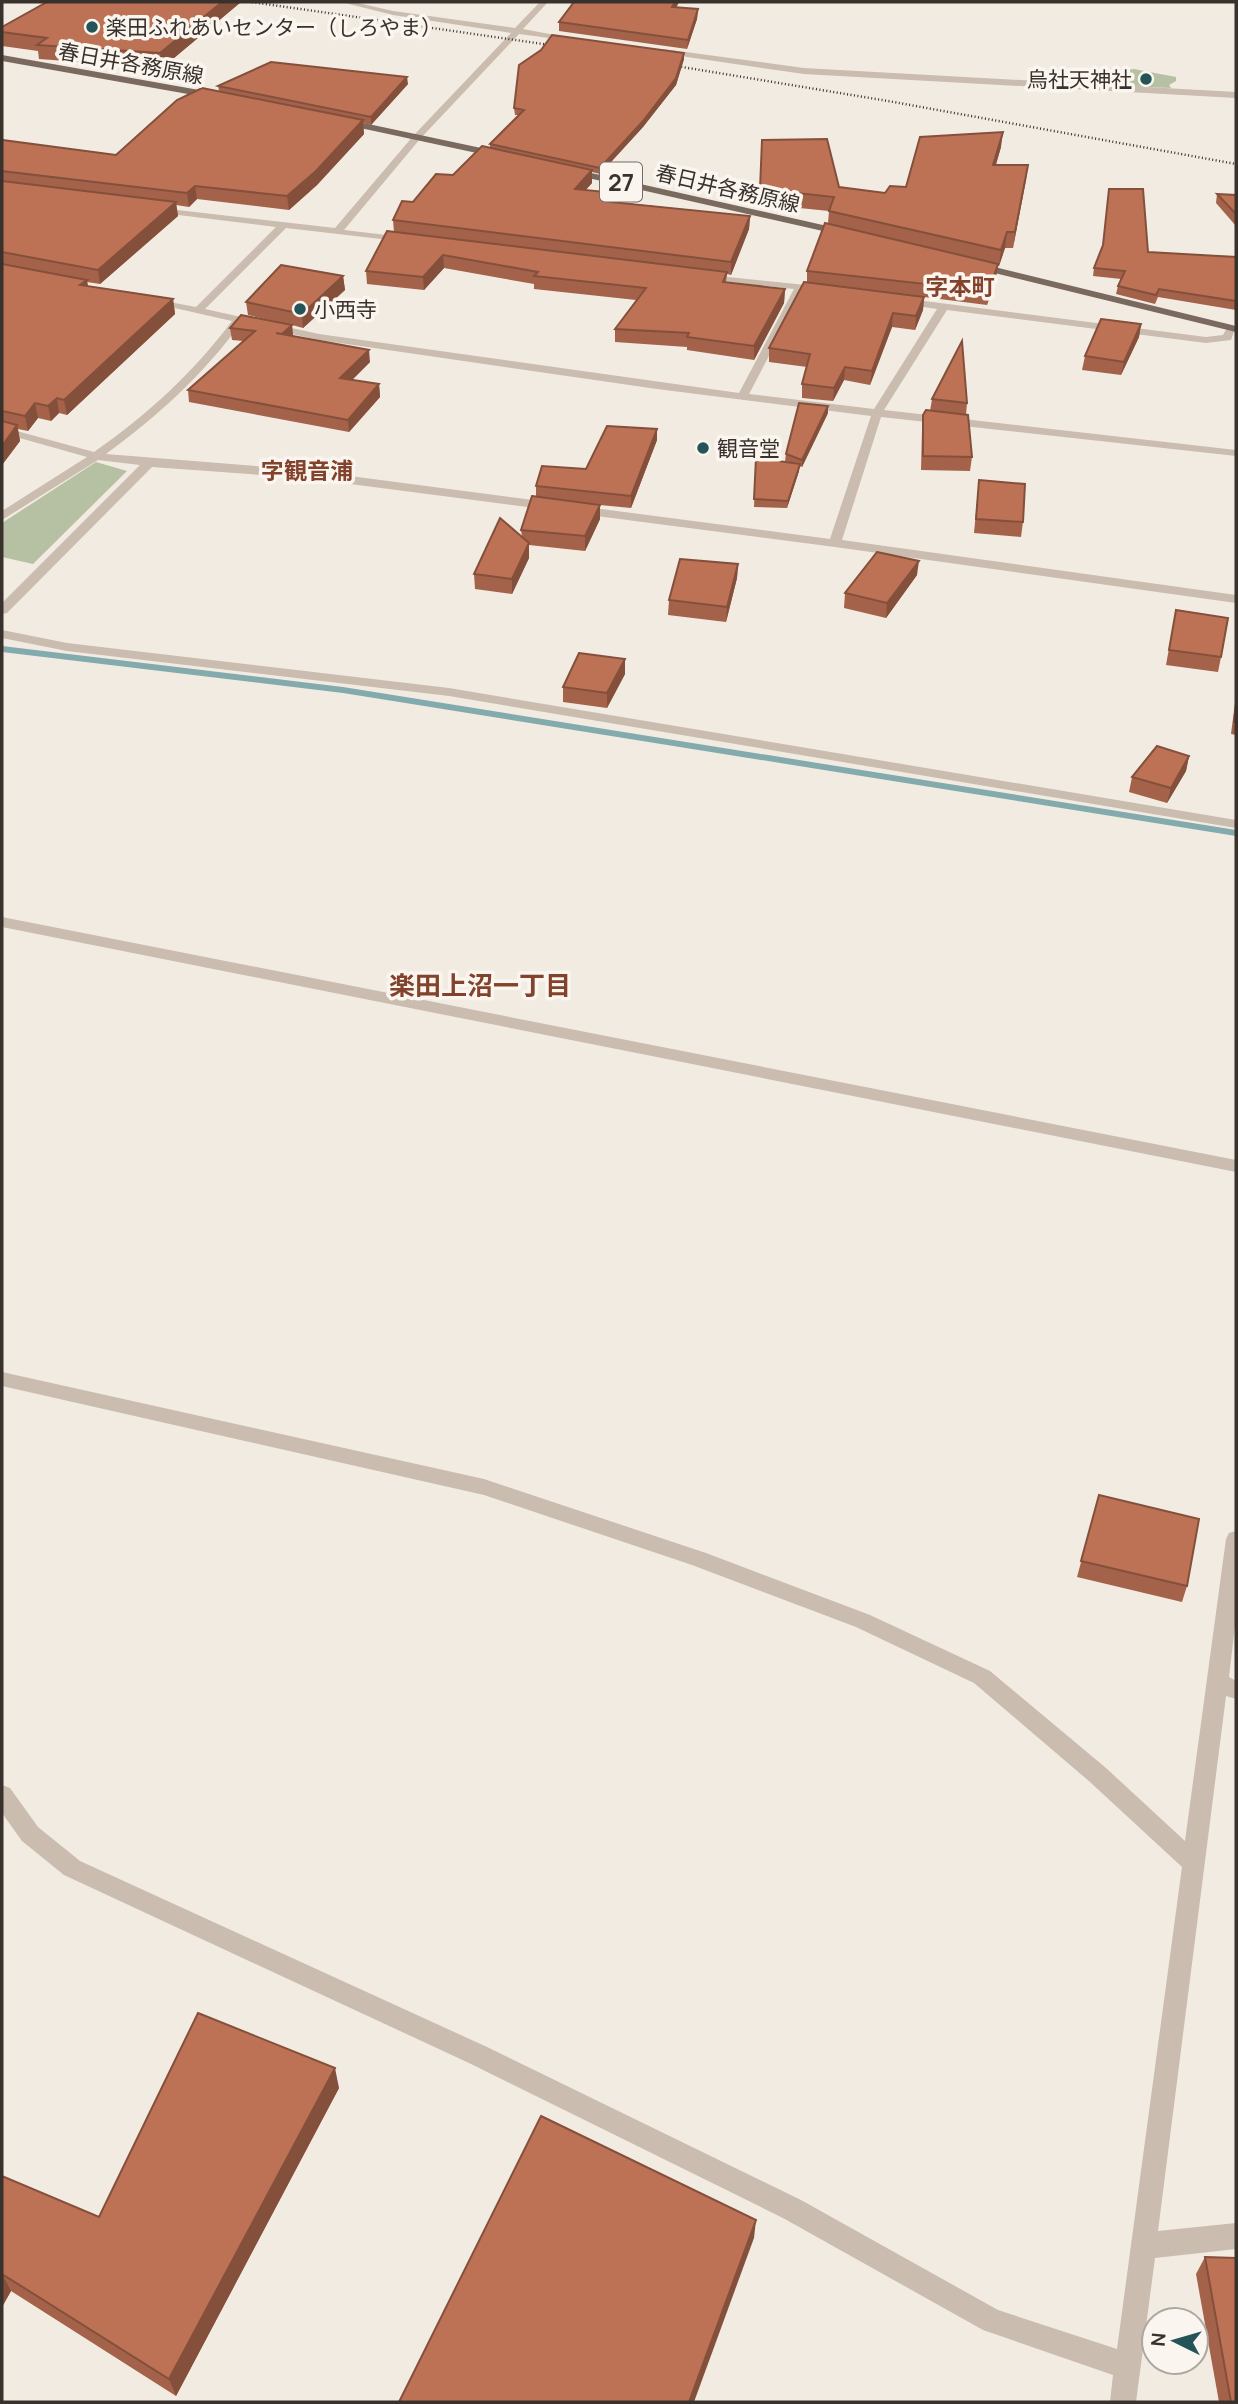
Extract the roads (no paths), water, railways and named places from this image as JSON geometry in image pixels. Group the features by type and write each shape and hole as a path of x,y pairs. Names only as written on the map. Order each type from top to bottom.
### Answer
{"main road":[{"name":"春日井各務原線","path":"2,58 230,99"},
{"path":"323,118 510,158"},
{"name":"春日井各務原線","path":"563,170 857,236"},
{"path":"964,262 1234,328"}],"street":[{"path":"345,2 393,13 582,40"},
{"path":"393,13 404,2"},
{"path":"337,232 417,137 544,2"},
{"path":"650,49 804,71 1236,95"},
{"path":"149,208 413,241"},
{"path":"199,309 283,226"},
{"path":"689,274 836,292"},
{"path":"743,395 800,287"},
{"path":"135,296 239,320 378,346 657,386 1236,453"},
{"path":"884,298 943,308 1206,340 1227,338 1234,328"},
{"path":"835,543 858,464 877,413 943,308"},
{"path":"2,516 99,457 189,381 220,348 239,320"},
{"path":"2,430 99,457 304,474 835,543 1236,599"},
{"path":"2,610 149,463"},
{"path":"2,634 67,647 449,692 1236,824"},
{"path":"2,922 1236,1166"},
{"path":"2,1379 484,1487 699,1559 863,1621 982,1677 1098,1775 1192,1862"},
{"path":"1123,2402 1192,1862 1226,1686 1236,1539"},
{"path":"2,1796 30,1834 72,1868 478,2055 767,2196 992,2321 1127,2366"},
{"path":"1143,2246 1236,2236"}],"waterway":[{"path":"2,649 343,690 1236,833"}],"railway":[{"path":"252,2 564,47"},
{"path":"664,64 888,101 1236,164"}],"place":[{"name":"楽田ふれあいセンター（しろやま）","path":"92,27"},
{"name":"烏社天神社","path":"1146,79"},
{"name":"小西寺","path":"300,309"},
{"name":"観音堂","path":"703,448"}],"district":[{"name":"字本町","path":"960,286"},
{"name":"字観音浦","path":"307,470"},
{"name":"楽田上沼一丁目","path":"480,985"}]}
